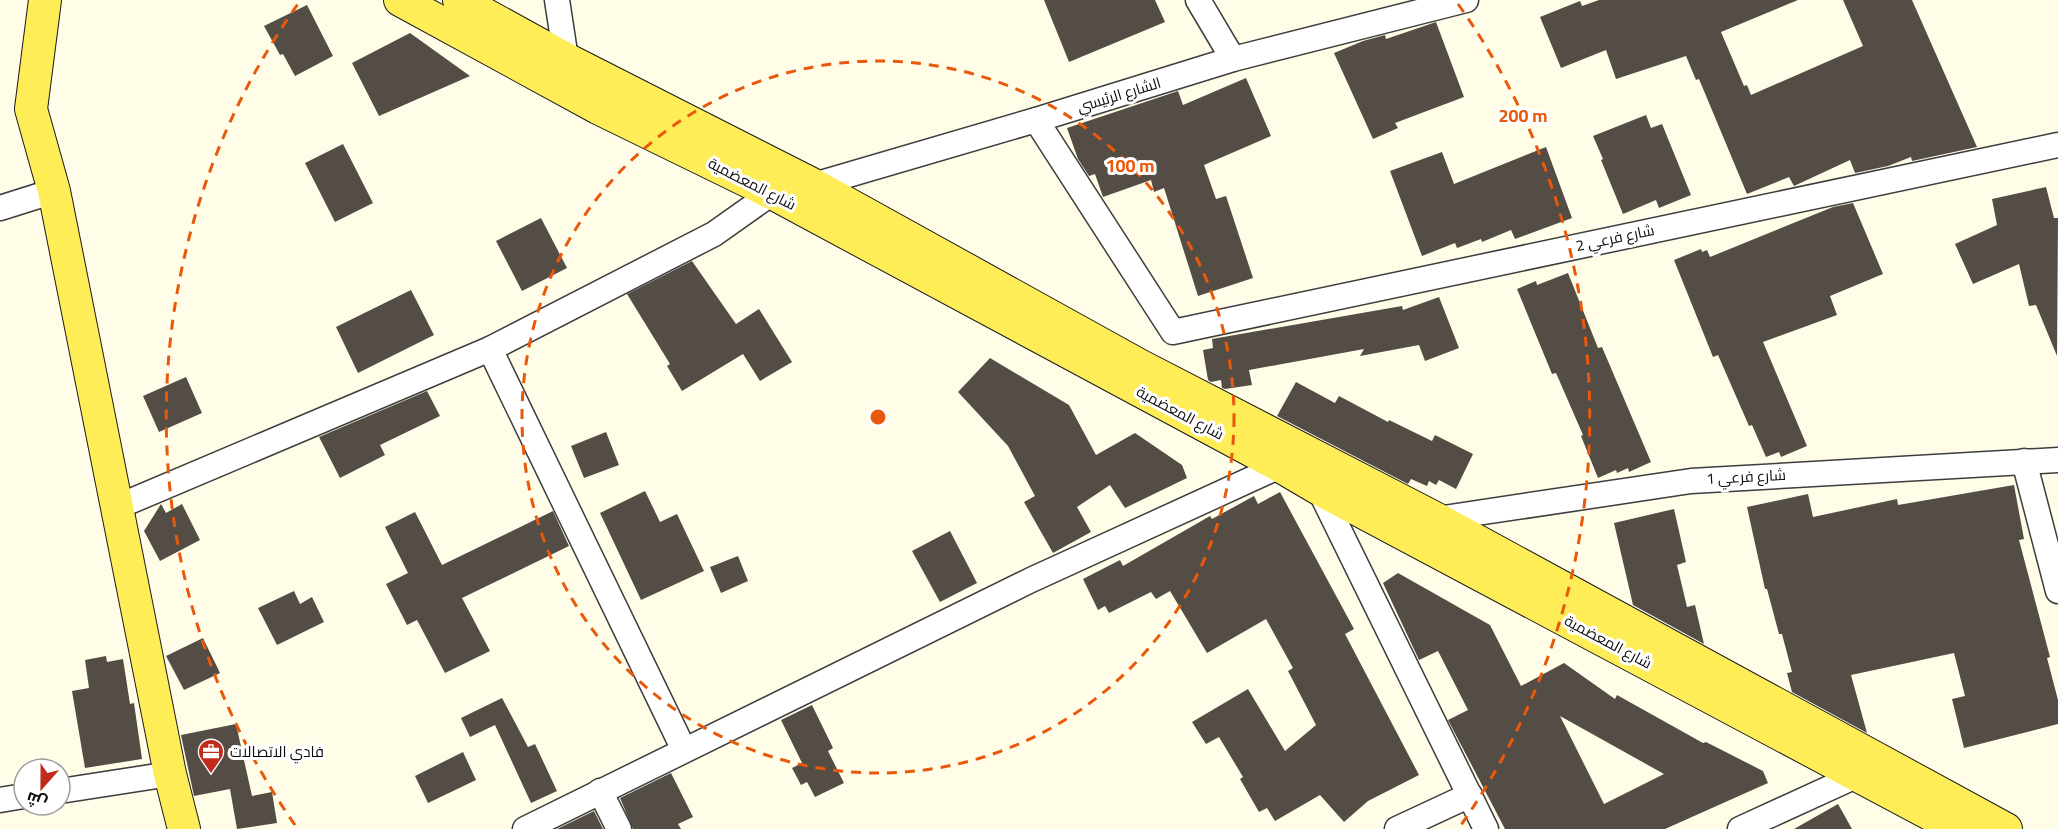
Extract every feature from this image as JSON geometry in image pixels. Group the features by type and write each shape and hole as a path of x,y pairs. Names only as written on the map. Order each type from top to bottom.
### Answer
{"main road":[{"path":"45,0 31,109 54,191 170,774 184,829"},
{"name":"شارع المعضمية","path":"400,0 605,94 814,185 1141,366 1437,519 2006,829"},
{"name":"شارع المعضمية","path":"459,0 566,59 605,94 772,193 1319,489 1958,829"}],"street":[{"path":"558,0 566,59"},
{"path":"1198,0 1233,59"},
{"name":"الشارع الرئيسي","path":"772,193 814,185 1233,59 1466,0"},
{"name":"شارع فرعي 2","path":"1036,120 1173,332 2058,145"},
{"path":"0,208 54,191"},
{"path":"117,507 490,350 714,234 772,193"},
{"path":"490,350 684,750"},
{"name":"شارع فرعي 1","path":"1437,519 1691,481 2058,460"},
{"path":"2024,461 2058,591"},
{"path":"525,829 1030,580 1280,466"},
{"path":"1319,489 1486,829"},
{"path":"72,789 170,774"},
{"path":"1740,829 1858,775"},
{"path":"600,791 619,829"},
{"path":"1397,829 1470,795"}],"building":[{"path":"1044,0 1155,0 1165,22 1069,62"},
{"path":"1599,0 1798,0 1721,32 1744,86 1747,85 1751,95 1863,46 1843,0 1912,0 1977,147 1912,161 1911,157 1888,166 1855,173 1850,160 1794,186 1789,177 1747,194 1699,79 1696,80 1686,56 1616,79 1606,50 1561,68 1540,17 1580,1 1582,6"},
{"path":"307,5 333,56 295,76 264,26"},
{"path":"1436,22 1464,97 1395,123 1398,128 1373,139 1334,53 1363,41 1385,35 1386,39"},
{"path":"410,33 470,76 379,116 352,63"},
{"path":"1246,78 1271,136 1204,165 1216,199 1226,196 1253,278 1198,296 1164,188 1154,192 1151,180 1103,197 1095,174 1089,176 1078,159 1067,128 1178,91 1183,105"},
{"path":"1646,115 1651,128 1662,124 1691,195 1659,208 1656,200 1623,214 1593,136"},
{"path":"343,144 373,203 335,222 305,163"},
{"path":"1546,147 1572,218 1515,239 1511,230 1482,242 1481,239 1457,248 1455,243 1422,256 1390,171 1442,152 1454,184"},
{"path":"2046,187 2054,218 2058,218 2057,356 2036,305 2029,306 2019,264 1973,284 1955,244 1997,225 1992,199"},
{"path":"1853,203 1883,274 1830,296 1837,315 1763,342 1807,446 1781,457 1779,452 1766,457 1752,425 1749,426 1718,355 1713,357 1674,260 1701,249 1702,252 1707,250 1710,257 1833,207"},
{"path":"541,218 567,268 522,291 496,241"},
{"path":"692,261 736,324 759,309 792,362 760,381 743,354 682,391 667,366 670,364 627,294"},
{"path":"1568,273 1598,348 1602,347 1651,462 1629,472 1628,468 1617,473 1616,470 1598,478 1581,436 1583,435 1556,373 1552,374 1517,289 1536,281 1537,285"},
{"path":"411,290 434,335 358,373 336,327"},
{"path":"1439,297 1459,348 1425,361 1419,345 1360,356 1364,349 1249,370 1252,385 1225,389 1222,388 1221,380 1211,382 1208,380 1203,350 1213,348 1212,339 1402,306 1403,310"},
{"path":"990,358 1069,405 1096,455 1135,433 1182,465 1187,478 1125,508 1110,485 1077,507 1091,532 1053,553 1024,502 1035,496 1008,446 958,392"},
{"path":"186,377 202,413 159,432 143,396"},
{"path":"1296,382 1335,403 1339,396 1388,422 1389,420 1432,441 1435,435 1473,454 1456,489 1439,480 1436,485 1429,481 1427,486 1411,479 1408,484 1277,416"},
{"path":"427,391 440,416 380,445 385,455 340,478 319,437"},
{"path":"606,432 619,465 584,478 571,446"},
{"path":"2014,485 2024,539 2019,540 2050,657 2047,658 2058,700 2058,724 1964,748 1952,699 1965,696 1954,653 1851,675 1867,733 1792,692 1787,673 1792,672 1782,634 1779,634 1767,589 1765,589 1747,507 1808,494 1813,517 1897,499 1898,505"},
{"path":"645,491 660,522 677,514 704,571 641,600 600,513"},
{"path":"1280,492 1354,629 1345,634 1419,775 1368,801 1344,822 1320,795 1275,821 1267,808 1259,812 1240,779 1243,777 1219,737 1206,744 1192,722 1248,689 1285,751 1316,725 1288,671 1293,668 1266,619 1207,653 1170,591 1156,599 1151,592 1109,613 1105,606 1098,610 1083,579 1120,560 1123,566 1210,516 1212,519 1254,496 1258,504"},
{"path":"161,504 166,513 182,504 200,540 160,561 144,531"},
{"path":"1674,509 1686,562 1677,565 1687,607 1695,605 1704,644 1633,605 1614,523"},
{"path":"553,511 569,546 462,598 490,651 445,673 417,620 407,625 386,584 408,573 385,527 415,512 442,565"},
{"path":"950,531 977,583 940,602 912,551"},
{"path":"738,556 748,581 721,593 710,567"},
{"path":"1398,573 1490,625 1521,686 1564,663 1615,699 1617,695 1703,743 1706,742 1763,771 1768,783 1665,829 1505,829 1448,720 1468,710 1438,651 1419,660 1383,583","holes":["1560,716 1664,774 1604,804"]},
{"path":"294,591 300,604 312,597 324,622 277,645 258,608"},
{"path":"203,638 220,673 184,690 166,656"},
{"path":"106,656 107,662 123,659 130,704 134,703 142,759 85,768 72,691 89,688 85,660"},
{"path":"502,698 528,747 535,744 557,791 531,803 495,725 470,737 461,718"},
{"path":"812,705 833,748 828,751 844,783 815,797 807,782 801,785 792,768 802,763 781,720"},
{"path":"236,724 252,796 272,792 277,823 237,829 230,789 194,796 181,735"},
{"path":"463,752 476,780 428,803 415,776"},
{"path":"671,773 693,817 678,824 681,829 633,829 620,798"},
{"path":"1838,804 1852,829 1794,829"},
{"path":"594,811 603,829 557,829"}],"place":[{"name":"فادي الاتصالات","path":"211,775"}]}
